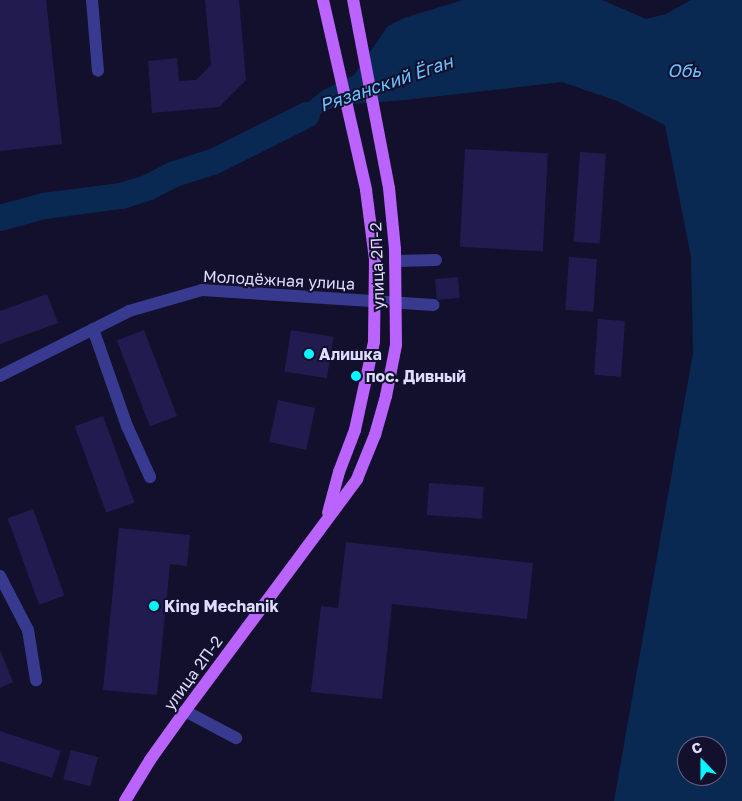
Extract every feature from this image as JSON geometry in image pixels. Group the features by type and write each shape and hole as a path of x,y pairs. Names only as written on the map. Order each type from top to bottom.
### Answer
{"main road":[{"name":"улица 2П-2","path":"323,0 366,190 375,259 374,342 355,430 339,472 327,518"},
{"name":"улица 2П-2","path":"125,801 150,760 357,479 375,435 386,396 396,345 395,261 388,188 355,5"}],"street":[{"path":"92,0 98,71"},
{"path":"395,261 436,260"},
{"name":"Молодёжная улица","path":"0,376 129,311 202,290 395,304 434,304"},
{"path":"93,329 127,426 150,477"},
{"path":"0,576 28,630 36,680"},
{"path":"186,711 236,738"}],"water":[{"name":"Обь","path":"463,0 602,0 646,19 666,14 691,0 742,0 742,801 614,801 693,353 691,257 665,125 617,101 562,82 405,100 340,105 325,111 279,140 275,132 274,122 297,111 322,91 354,75 388,26 404,18"}],"building":[{"path":"0,0 46,0 62,144 0,151"},
{"path":"205,0 239,0 246,80 219,107 152,113 148,61 177,58 179,81 196,80 211,65"},
{"path":"465,149 548,153 543,251 460,247"},
{"path":"580,152 606,154 600,244 574,242"},
{"path":"569,257 597,259 593,312 565,310"},
{"path":"458,277 460,298 437,300 435,279"},
{"path":"47,294 58,323 0,344 0,311"},
{"path":"598,319 625,321 621,377 594,375"},
{"path":"144,330 177,416 150,426 117,340"},
{"name":"Алишка","path":"291,330 333,337 327,378 284,371"},
{"path":"278,400 315,408 306,450 269,442"},
{"path":"103,416 134,502 106,513 75,426"},
{"path":"429,483 484,487 482,519 427,515"},
{"path":"33,509 64,595 39,605 8,518"},
{"path":"119,528 190,535 187,566 170,564 157,695 103,690"},
{"path":"346,542 533,563 527,619 392,604 382,699 311,692 321,606 338,608"},
{"path":"0,650 13,682 0,688"},
{"path":"0,731 61,751 52,778 0,761"},
{"path":"71,750 98,757 90,786 63,779"}],"waterway":[{"name":"Рязанский Ёган","path":"0,218 44,206 121,196 147,188 175,174 213,162 307,115"}],"place":[{"name":"Алишка","path":"309,354"},
{"name":"пос. Дивный","path":"356,376"},
{"name":"King Mechanik","path":"154,606"}]}
